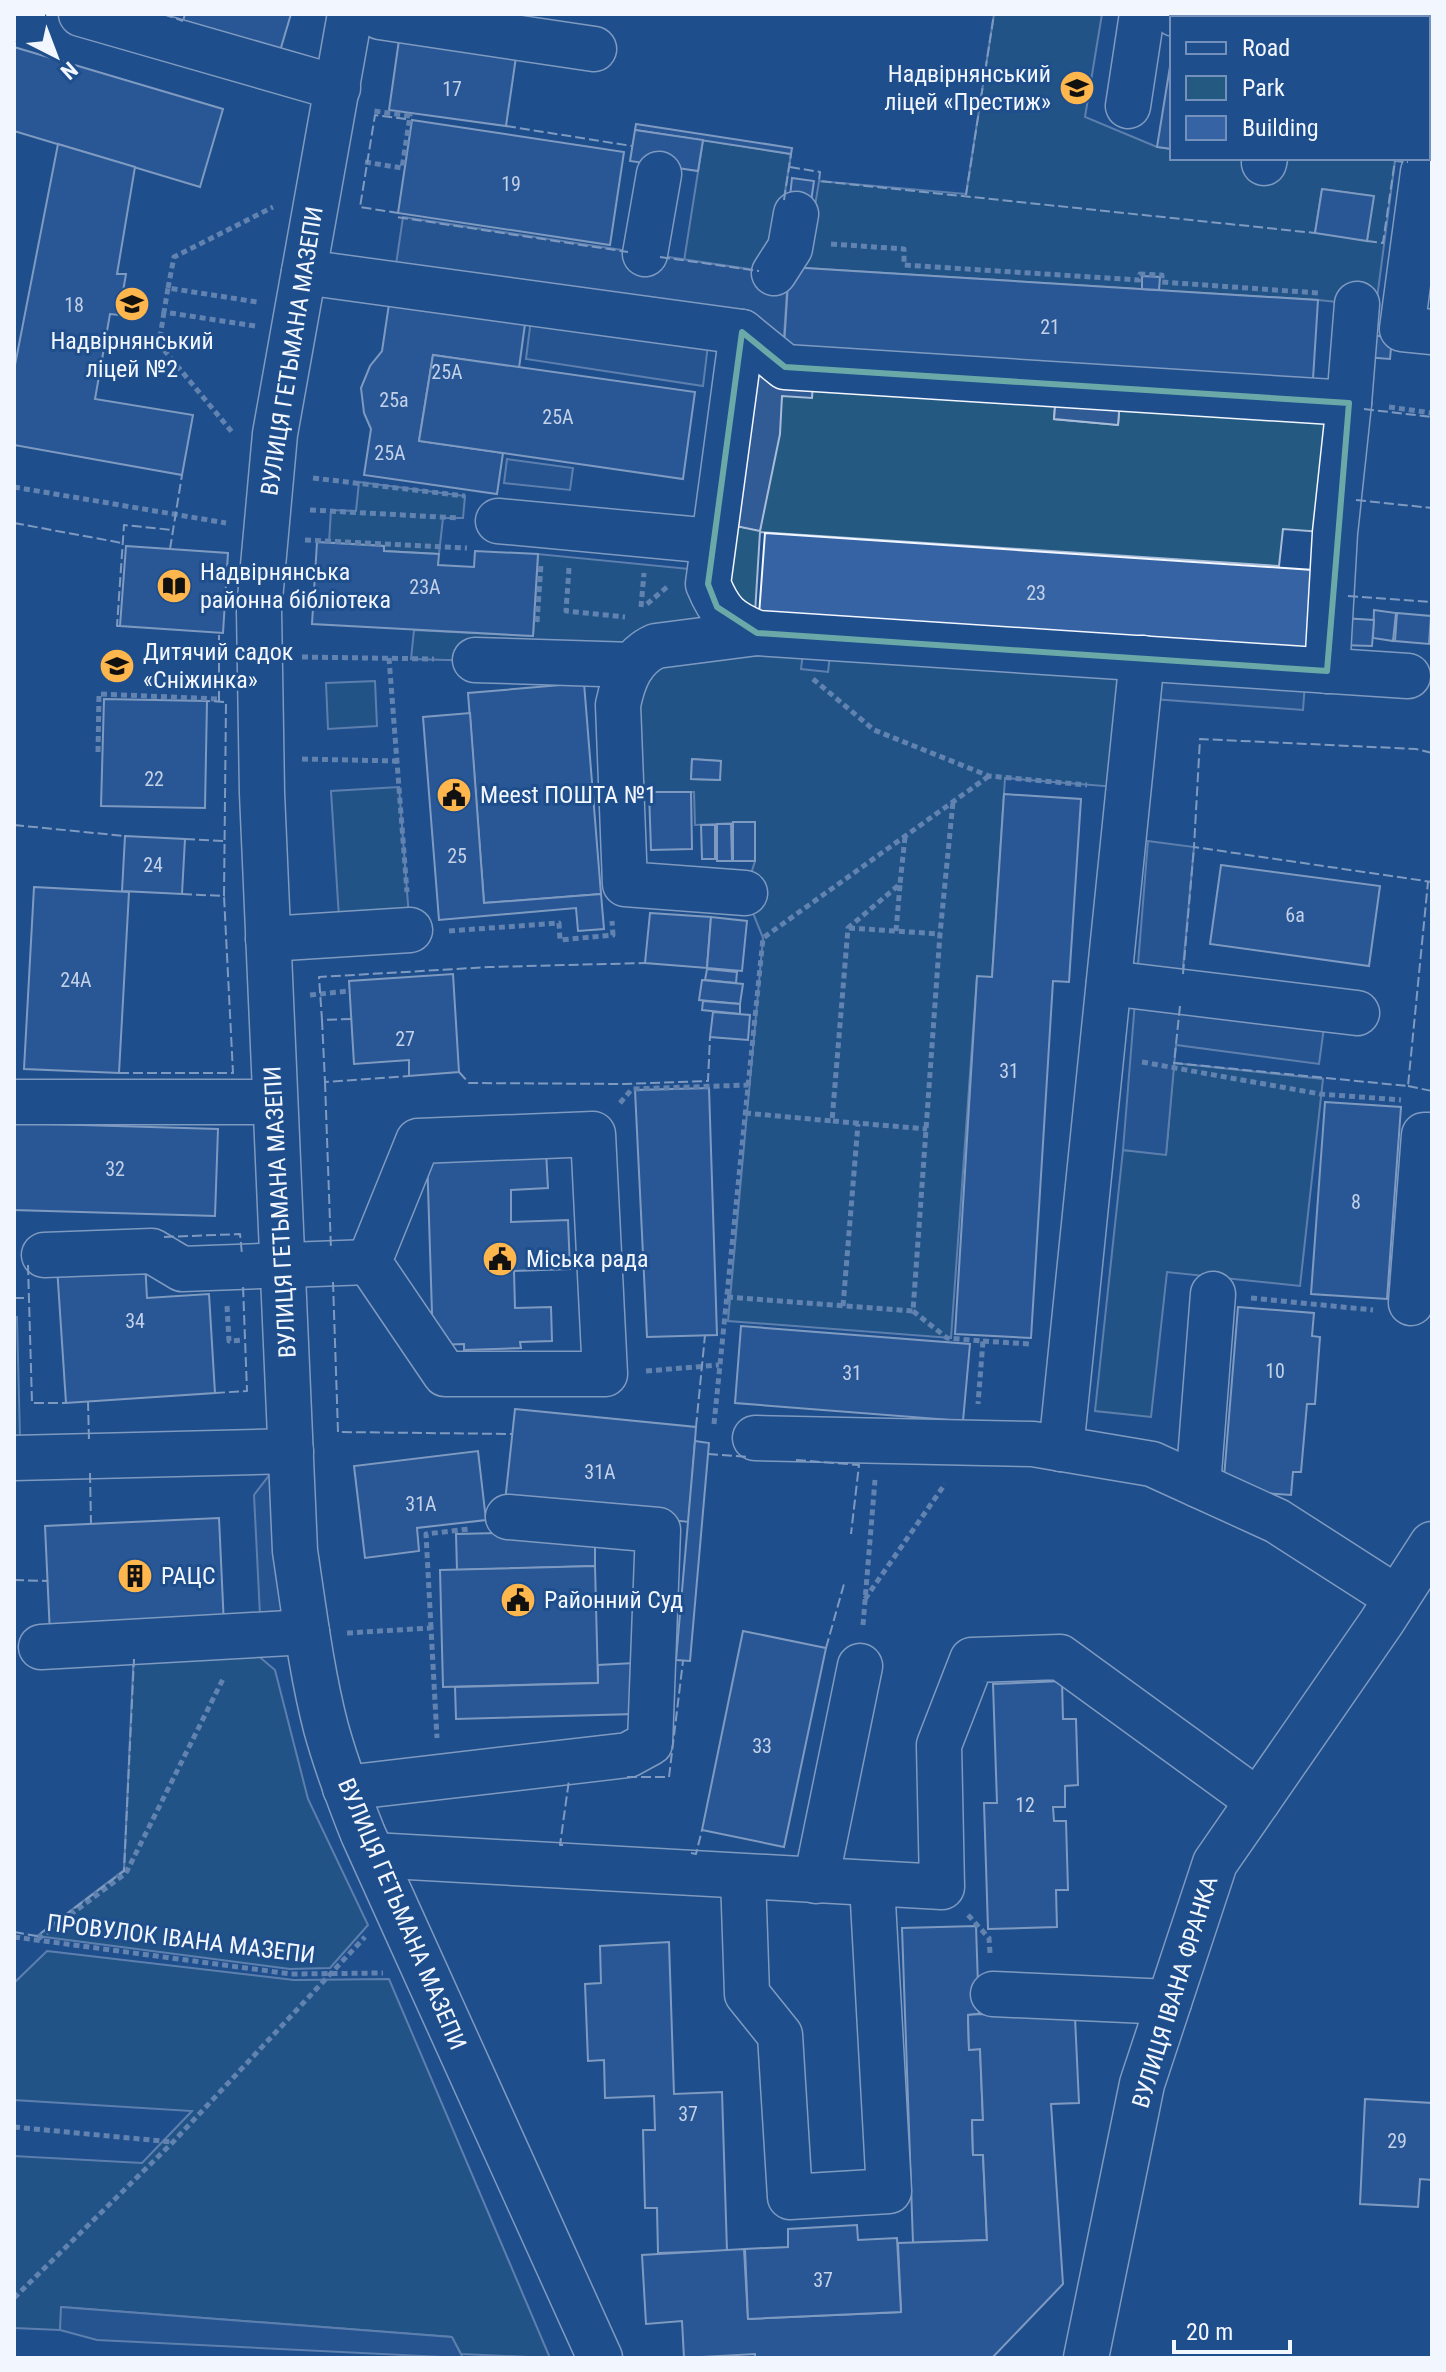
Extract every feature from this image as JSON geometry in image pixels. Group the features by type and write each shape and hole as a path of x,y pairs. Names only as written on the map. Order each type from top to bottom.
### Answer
{"street":[{"path":"81,14 352,99"},
{"path":"1128,106 1142,14"},
{"path":"365,16 594,49"},
{"name":"ВУЛИЦЯ ГЕТЬМАНА МАЗЕПИ","path":"365,16 352,99 304,272 275,434 259,610 268,939 295,1551 325,1633 326,1728 345,1788 600,2358"},
{"path":"1432,173 1423,172 1402,329 1432,332"},
{"path":"645,254 659,174"},
{"path":"304,272 742,332 785,367 1349,403"},
{"path":"1327,671 1335,533 1357,304"},
{"path":"742,332 708,584 717,607 734,623 757,633"},
{"path":"487,535 712,541"},
{"path":"745,893 625,884 618,705 623,680 642,652 656,646 757,633 1408,676"},
{"path":"1061,1449 1142,658"},
{"path":"475,660 633,665"},
{"path":"268,939 410,930"},
{"path":"1109,983 1357,1013"},
{"path":"14,1102 275,1102"},
{"path":"593,1134 605,1374 445,1374 369,1262 418,1141 593,1134"},
{"path":"1411,1303 1428,1135"},
{"path":"44,1255 152,1251 182,1269 369,1262"},
{"path":"1198,1485 1213,1294"},
{"path":"755,1438 1033,1444 1152,1464 1277,1521 1397,1598"},
{"path":"14,1458 291,1451"},
{"path":"345,1788 628,1755 650,1743 658,1530 508,1517"},
{"name":"ВУЛИЦЯ ІВАНА ФРАНКА","path":"1086,2358 1142,2084 1215,1863 1432,1544"},
{"path":"41,1647 325,1633"},
{"path":"373,1855 942,1887 939,1745 972,1660 1060,1657 1258,1801"},
{"path":"816,1881 860,1666"},
{"path":"743,1877 747,1994 780,2035 790,2197 889,2191 872,1884"},
{"path":"993,1994 1169,2002"}],"path":[{"path":"352,99 410,116 402,168 358,161"},
{"path":"240,442 159,344 168,288 174,257 280,203"},
{"path":"787,245 834,244 904,249 904,265 1139,280 1140,274 1162,275 1162,282 1319,293 1357,304"},
{"path":"168,288 262,303"},
{"path":"164,312 259,327"},
{"path":"305,511 463,518 465,496 308,478"},
{"path":"14,487 235,524"},
{"path":"302,540 487,535"},
{"path":"535,662 541,552"},
{"path":"570,564 566,611 628,618"},
{"path":"639,619 644,572"},
{"path":"640,610 674,581"},
{"path":"757,633 874,730 989,776 1129,788"},
{"path":"302,657 475,660"},
{"path":"389,658 410,930 429,928 441,932 559,923 560,940 613,935 612,905 625,884"},
{"path":"98,752 99,694 227,699"},
{"path":"302,759 397,761"},
{"path":"755,1438 713,1434 763,938 989,776"},
{"path":"913,1311 940,934 953,802"},
{"path":"896,931 905,836"},
{"path":"832,1121 848,928 900,884"},
{"path":"848,928 940,934"},
{"path":"309,995 349,991"},
{"path":"1101,1055 1320,1094 1414,1100 1428,1135"},
{"path":"593,1134 632,1089 748,1085"},
{"path":"745,1113 927,1129"},
{"path":"843,1306 858,1124"},
{"path":"225,1269 229,1341 254,1340"},
{"path":"1213,1294 1398,1312 1411,1303"},
{"path":"727,1297 913,1311 947,1338 983,1341 974,1442 865,1599"},
{"path":"605,1374 719,1365"},
{"path":"860,1666 878,1440"},
{"path":"439,1777 426,1534 487,1526 508,1517"},
{"path":"325,1633 431,1628"},
{"path":"36,1940 126,1873 230,1665"},
{"path":"942,1887 989,1938 993,1994"},
{"path":"14,2298 173,2142 373,1927"},
{"name":"ПРОВУЛОК ІВАНА МАЗЕПИ","path":"14,1937 291,1974 393,1973"},
{"path":"14,2127 173,2142"}],"highlighted area":[{"path":"742,332 785,367 1349,403 1327,671 757,633 717,607 708,584"}],"green space":[{"path":"994,14 1102,14 1085,117 1157,147 1170,149 1170,160 1263,163 1264,160 1430,160 1430,16 1304,16 1432,14 1432,166 1395,161 1376,306 789,267 812,225 819,181 966,194","holes":["1322,189 1373,196 1367,240 1315,233"]},
{"path":"703,140 791,154 776,249 758,271 684,261"},
{"path":"814,369 1057,383 1054,419 1118,425 1121,388 1349,403 1335,533 1283,529 1279,566 760,532 755,613 805,636 801,669 828,672 832,638 1142,658 1129,788 1005,778 992,977 977,977 951,1338 728,1321 763,938 745,893 755,861 755,822 695,825 694,792 649,792 638,789 633,665 411,659 414,630 533,636 538,554 709,571 736,526 760,530 782,395","holes":["692,759 720,761 720,780 691,779"]},
{"path":"359,482 465,496 463,518 443,518 439,554 384,551 384,546 329,543 331,510 356,511"},
{"path":"375,681 377,726 328,729 326,683"},
{"path":"399,787 410,930 340,934 331,791"},
{"path":"1174,1063 1323,1079 1300,1286 1167,1272 1151,1417 1095,1411 1123,1150 1166,1154"},
{"path":"14,1317 17,1317 20,1439 14,1439"},
{"path":"243,1643 275,1670 308,1799 368,1925 330,1968 290,1969 37,1936 124,1870 134,1649"},
{"path":"47,1951 294,1980 389,1979 550,2358 461,2354 451,2337 62,2307 60,2330 14,2328 14,2156 142,2163 192,2111 14,2100 14,1983"}],"shaded area":[{"path":"403,217 788,275 784,337 710,328 703,386 526,359 531,319 393,285"},
{"path":"756,367 814,369 812,398 782,396 780,434 760,531 736,526"},
{"path":"1057,383 1121,388 1118,425 1054,419"},
{"path":"507,459 573,468 570,490 504,483"},
{"path":"1142,657 1306,669 1303,710 1139,698"},
{"path":"1148,841 1194,847 1180,1000 1325,1020 1319,1064 1176,1045 1166,1155 1123,1150"},
{"path":"274,1469 285,1639 260,1615 254,1495"},
{"path":"61,2307 452,2337 463,2358 97,2340 60,2330"}],"building":[{"path":"185,14 291,14 280,51 183,21"},
{"path":"401,26 518,43 506,126 389,110"},
{"path":"14,47 223,109 200,187 14,131"},
{"path":"1170,66 1170,149 1157,147"},
{"path":"412,120 624,152 610,245 398,213"},
{"path":"636,124 792,148 791,154 635,130"},
{"path":"635,130 703,140 698,171 630,161"},
{"path":"58,144 135,167 117,274 126,274 119,315 110,314 95,399 193,415 182,475 14,445 14,370"},
{"path":"792,178 814,181 810,209 789,206"},
{"path":"1322,189 1374,196 1367,241 1315,233"},
{"path":"789,267 1318,300 1313,379 784,346"},
{"path":"1142,276 1160,277 1159,290 1142,289"},
{"path":"389,304 525,324 519,368 433,355 419,441 503,453 497,494 364,475 371,429 364,413 361,388 370,366 382,351"},
{"path":"1366,335 1392,337 1390,359 1364,357"},
{"path":"433,355 695,392 683,479 419,441"},
{"path":"765,533 1313,570 1307,652 759,615"},
{"path":"317,542 384,546 384,551 439,554 438,565 474,567 475,551 538,554 533,636 312,624"},
{"name":"Надвірнянська районна бібліотека","path":"126,546 228,553 223,633 120,626"},
{"path":"1374,610 1396,613 1393,641 1373,638"},
{"path":"1397,613 1431,616 1429,644 1395,641"},
{"path":"1342,618 1374,620 1372,646 1340,645"},
{"path":"584,683 601,894 484,903 468,693"},
{"path":"104,699 207,701 205,808 101,806"},
{"path":"470,713 484,903 601,894 604,929 578,931 576,908 439,920 423,717"},
{"path":"692,759 721,761 720,780 691,779"},
{"path":"649,792 691,792 692,849 651,850"},
{"path":"1004,794 1081,799 1069,982 1053,981 1031,1338 955,1334 977,976 992,977"},
{"path":"733,822 755,822 755,861 733,861"},
{"path":"717,824 731,824 732,861 717,861"},
{"path":"701,825 715,825 715,859 702,859"},
{"path":"125,836 185,839 182,894 122,891"},
{"path":"1221,865 1380,886 1369,966 1210,944"},
{"path":"34,887 129,892 119,1073 24,1069"},
{"path":"650,913 711,917 707,968 645,963"},
{"path":"711,917 747,921 742,971 707,968"},
{"path":"707,969 737,972 736,983 705,980"},
{"path":"453,974 459,1072 409,1076 409,1060 354,1064 349,981"},
{"path":"702,980 743,984 740,1004 699,1000"},
{"path":"703,1001 740,1004 740,1014 702,1010"},
{"path":"713,1012 750,1015 748,1040 710,1037"},
{"path":"709,1088 717,1335 647,1337 635,1090"},
{"path":"1325,1102 1401,1107 1387,1299 1311,1294"},
{"path":"14,1123 218,1129 215,1216 14,1210"},
{"name":"Міська рада","path":"546,1151 548,1188 511,1190 511,1222 568,1220 570,1269 514,1271 515,1308 551,1307 552,1341 520,1342 521,1348 464,1350 464,1344 433,1345 427,1155"},
{"path":"145,1261 147,1298 209,1294 215,1393 66,1403 57,1267"},
{"path":"1238,1307 1314,1313 1312,1336 1320,1337 1315,1404 1307,1404 1301,1472 1293,1472 1291,1495 1223,1490"},
{"path":"741,1326 970,1344 963,1421 735,1403"},
{"path":"515,1409 696,1427 689,1522 505,1502"},
{"path":"695,1441 709,1443 690,1661 676,1660"},
{"path":"478,1451 486,1520 417,1528 419,1551 365,1558 354,1466"},
{"name":"РАЦС","path":"219,1518 224,1626 50,1635 45,1526"},
{"path":"595,1531 595,1566 457,1570 456,1534"},
{"name":"Районний Суд","path":"595,1566 598,1683 443,1687 440,1570"},
{"path":"743,1631 826,1648 784,1847 702,1830"},
{"path":"634,1663 635,1714 456,1719 455,1687 598,1683 598,1665"},
{"path":"1062,1681 1063,1719 1076,1719 1078,1785 1065,1786 1065,1807 1053,1807 1054,1821 1066,1821 1068,1890 1056,1890 1057,1927 988,1929 984,1803 997,1803 993,1684"},
{"path":"976,1926 979,2014 968,2015 969,2050 980,2049 983,2120 972,2120 973,2155 983,2155 987,2240 913,2243 902,1928"},
{"path":"669,1942 674,2094 722,2092 727,2251 658,2253 657,2208 645,2208 643,2130 655,2130 654,2096 605,2098 604,2060 588,2061 585,1984 601,1983 600,1946"},
{"path":"968,2015 1075,2017 1079,2103 1051,2104 1063,2284 992,2358 755,2358 755,2354 684,2358 682,2321 646,2324 642,2255 744,2249 748,2319 901,2312 898,2243 987,2240 983,2155 973,2155 972,2120 983,2120 980,2049 969,2050"},
{"path":"1365,2099 1432,2103 1432,2180 1420,2179 1418,2207 1360,2204"},
{"path":"857,2225 858,2240 897,2238 901,2312 748,2319 745,2249 788,2247 788,2229"}],"fence":[{"path":"163,14 183,21"},
{"path":"966,195 994,14"},
{"path":"406,119 375,115 360,207 398,213 397,217 628,252"},
{"path":"506,126 632,146"},
{"path":"784,200 791,154"},
{"path":"1367,241 1383,243 1395,160 1408,162"},
{"path":"790,167 820,172 819,181 1315,233"},
{"path":"660,257 759,271"},
{"path":"1364,409 1432,417"},
{"path":"170,549 182,475"},
{"path":"1356,500 1432,508"},
{"path":"14,523 122,543"},
{"path":"120,626 117,626 124,525 173,530"},
{"path":"1348,596 1432,602"},
{"path":"219,633 219,701"},
{"path":"182,894 224,896 226,702 207,701"},
{"path":"1432,753 1416,749 1200,739 1194,847 1432,882"},
{"path":"14,825 125,836"},
{"path":"185,839 224,841"},
{"path":"1183,974 1194,847"},
{"path":"1180,1006 1174,1063 1408,1086 1428,882"},
{"path":"119,1073 233,1073 224,896"},
{"path":"351,1019 322,1020 319,977 490,967 645,963"},
{"path":"322,1020 325,1082 409,1076"},
{"path":"459,1072 469,1083 708,1081 710,1037"},
{"path":"325,1082 331,1250"},
{"path":"1408,1086 1432,1091"},
{"path":"164,1237 240,1234 242,1254"},
{"path":"28,1265 32,1403 66,1403"},
{"path":"333,1282 338,1432 512,1434"},
{"path":"215,1393 247,1391 243,1286"},
{"path":"14,1298 28,1298"},
{"path":"696,1427 705,1335"},
{"path":"88,1401 89,1441"},
{"path":"708,1454 748,1457"},
{"path":"796,1460 859,1465 851,1534"},
{"path":"90,1473 91,1524"},
{"path":"14,1580 48,1581"},
{"path":"826,1648 844,1584"},
{"path":"14,1932 37,1936 124,1871 134,1659"},
{"path":"627,1777 669,1777 683,1661"},
{"path":"563,1845 560,1845 569,1780"},
{"path":"691,1853 696,1854 702,1830"}],"place":[{"name":"Надвірнянський ліцей «Престиж»","path":"1077,88"},
{"name":"Надвірнянський ліцей №2","path":"132,304"},
{"name":"Надвірнянська районна бібліотека","path":"174,586"},
{"name":"Дитячий садок «Сніжинка»","path":"117,666"},
{"name":"Meest ПОШТА №1","path":"454,795"},
{"name":"Міська рада","path":"500,1259"},
{"name":"РАЦС","path":"135,1576"},
{"name":"Районний Суд","path":"518,1600"}]}
